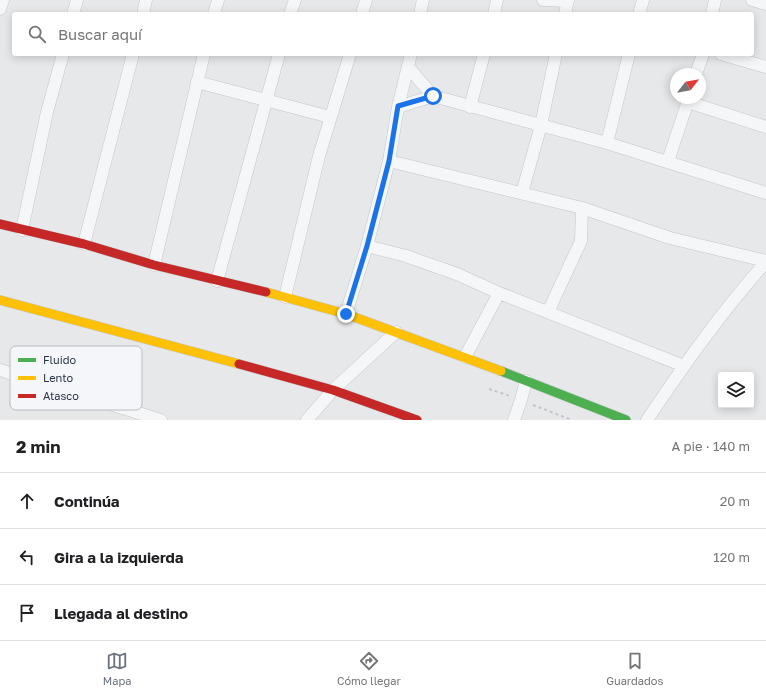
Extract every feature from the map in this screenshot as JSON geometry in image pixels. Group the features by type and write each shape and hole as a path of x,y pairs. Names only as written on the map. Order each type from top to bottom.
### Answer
{"street":[{"path":"0,9 3,0"},
{"path":"74,12 77,0"},
{"path":"143,12 146,0"},
{"path":"215,12 218,0"},
{"path":"291,12 294,0"},
{"path":"363,12 366,0"},
{"path":"420,12 423,0"},
{"path":"494,12 497,0"},
{"path":"543,0 568,1 565,12"},
{"path":"640,12 643,0"},
{"path":"712,12 715,0"},
{"path":"752,0 766,4"},
{"path":"22,230 47,112 62,56"},
{"path":"84,244 132,56"},
{"path":"154,265 204,56"},
{"path":"217,281 278,56"},
{"path":"285,297 319,156 349,56"},
{"path":"346,314 367,246 389,161 398,106 411,56"},
{"path":"470,107 483,56"},
{"path":"522,194 541,124 556,56"},
{"path":"607,143 629,56"},
{"path":"698,68 702,56"},
{"path":"728,56 766,67"},
{"path":"408,67 433,96"},
{"path":"197,82 330,117"},
{"path":"398,106 433,96 607,143 766,193"},
{"path":"668,161 687,104"},
{"path":"699,104 766,128"},
{"path":"389,161 582,208 670,238 766,261 744,286 684,366 647,420"},
{"path":"548,312 581,241 582,208"},
{"path":"0,224 84,244 154,265 285,297 346,314 465,357 626,420"},
{"path":"367,246 406,256 457,274 499,293 684,366"},
{"path":"465,357 499,293"},
{"path":"0,300 333,390 417,420"},
{"path":"306,420 333,390 396,332"},
{"path":"0,370 10,373"},
{"path":"514,420 526,381"},
{"path":"128,410 160,420"}],"traffic: fast":[{"path":"501,371 626,420"}],"traffic: slow":[{"path":"266,292 346,314 501,371"},
{"path":"0,300 239,364"}],"traffic: jam":[{"path":"0,224 84,244 154,265 266,292"},
{"path":"239,364 333,390 417,420"}],"route":[{"path":"346,314 367,246 389,161 398,106 433,96"}]}
